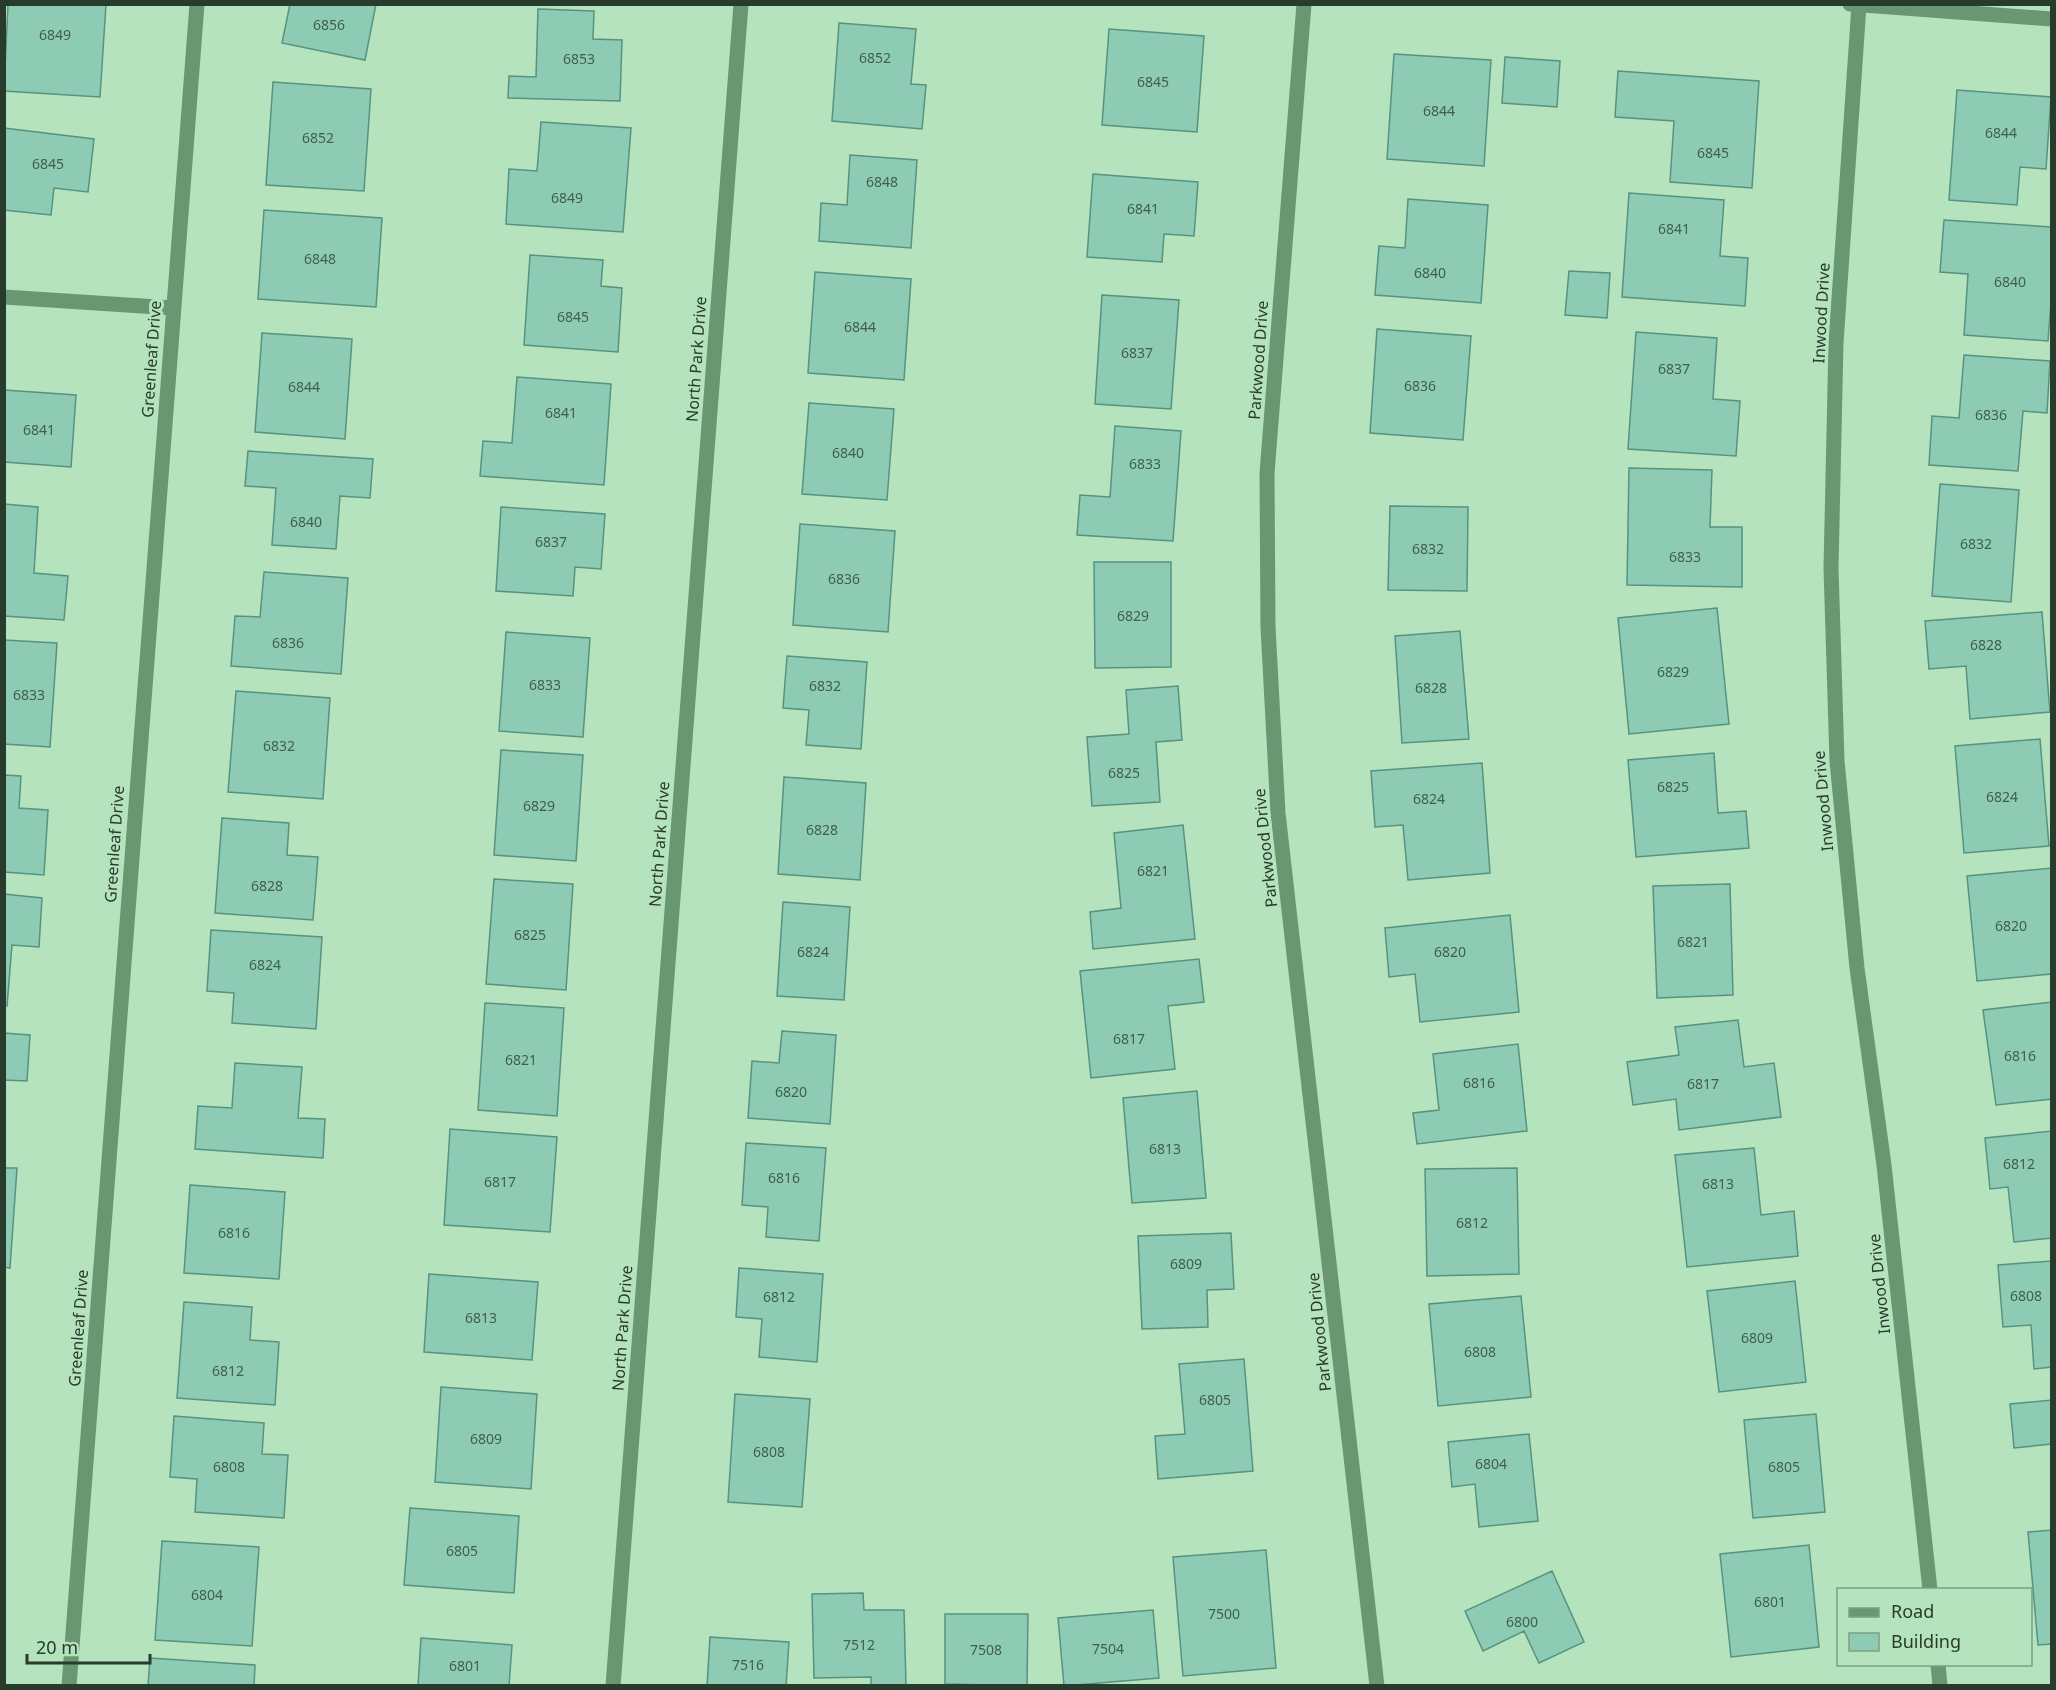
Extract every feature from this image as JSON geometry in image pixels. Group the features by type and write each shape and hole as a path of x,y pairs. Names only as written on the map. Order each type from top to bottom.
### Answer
{"street":[{"name":"Greenleaf Drive","path":"69,1686 197,4"},
{"name":"North Park Drive","path":"613,1686 741,4"},
{"name":"Parkwood Drive","path":"1304,4 1267,473 1268,627 1278,813 1377,1686"},
{"path":"1850,4 2052,19"},
{"name":"Inwood Drive","path":"1859,5 1836,343 1831,568 1837,761 1857,968 1884,1165 1930,1588"},
{"path":"4,297 173,308"},
{"path":"1938,1666 1940,1686"}],"building":[{"path":"8,4 106,4 100,97 4,91"},
{"path":"290,4 376,4 365,60 282,43"},
{"path":"538,9 594,11 593,39 622,40 620,101 508,98 509,76 536,77"},
{"path":"839,23 916,29 911,84 926,85 922,129 832,121"},
{"path":"1109,29 1204,36 1197,132 1102,125"},
{"path":"1394,54 1491,60 1484,166 1387,159"},
{"path":"1505,57 1560,61 1557,107 1502,103"},
{"path":"1618,71 1759,81 1752,188 1670,182 1674,121 1615,117"},
{"path":"273,82 371,89 364,191 266,185"},
{"path":"1957,90 2051,97 2046,169 2020,167 2017,205 1949,200"},
{"path":"541,122 631,128 623,232 506,224 509,169 537,171"},
{"path":"4,128 94,139 88,192 54,188 51,215 4,210"},
{"path":"850,155 917,160 911,248 819,241 821,203 847,205"},
{"path":"1093,174 1198,182 1194,236 1164,234 1162,262 1087,257"},
{"path":"1629,193 1724,200 1720,256 1748,258 1745,306 1622,297"},
{"path":"1408,199 1488,205 1481,303 1375,295 1379,246 1405,248"},
{"path":"264,210 382,218 376,307 258,299"},
{"path":"1944,220 2052,227 2052,288 2048,341 1964,335 1968,274 1940,272"},
{"path":"530,255 603,260 601,286 622,288 618,352 524,345"},
{"path":"1569,271 1610,273 1607,318 1565,315"},
{"path":"815,272 911,279 904,380 808,373"},
{"path":"1102,295 1179,300 1171,409 1095,404"},
{"path":"1377,329 1471,336 1463,440 1370,433"},
{"path":"1636,332 1717,338 1713,399 1740,401 1736,456 1628,449"},
{"path":"262,333 352,339 345,439 255,432"},
{"path":"1964,355 2050,361 2047,413 2023,411 2018,471 1929,465 1932,416 1959,418"},
{"path":"517,377 611,384 604,485 480,476 483,441 512,443"},
{"path":"4,390 76,395 71,467 4,462"},
{"path":"809,403 894,409 887,500 802,494"},
{"path":"1115,426 1181,431 1173,541 1077,535 1080,495 1110,497"},
{"path":"248,451 373,459 370,498 340,496 336,549 272,545 276,488 245,486"},
{"path":"1629,468 1712,470 1710,527 1742,527 1742,587 1627,585"},
{"path":"1940,484 2019,490 2011,602 1932,596"},
{"path":"4,504 38,507 34,573 68,576 64,620 4,616"},
{"path":"1390,506 1468,507 1467,591 1388,590"},
{"path":"501,507 605,514 601,569 575,567 573,596 496,591"},
{"path":"800,524 895,531 888,632 793,625"},
{"path":"1094,562 1171,562 1171,667 1095,668"},
{"path":"264,572 348,578 341,674 231,666 235,616 260,617"},
{"path":"1717,608 1729,724 1629,734 1618,618"},
{"path":"2042,612 2050,712 1970,719 1966,666 1929,669 1925,621"},
{"path":"1460,631 1469,739 1402,743 1395,636"},
{"path":"506,632 590,638 583,737 499,731"},
{"path":"4,640 57,643 50,747 4,744"},
{"path":"787,656 867,662 861,749 806,745 809,710 783,708"},
{"path":"1178,686 1182,740 1156,742 1160,802 1092,806 1087,737 1129,734 1126,690"},
{"path":"236,691 330,698 323,799 228,792"},
{"path":"2040,739 2049,846 1964,853 1955,746"},
{"path":"501,750 583,755 576,861 494,855"},
{"path":"1714,753 1718,813 1746,811 1749,848 1636,857 1628,760"},
{"path":"1482,763 1490,873 1408,880 1403,825 1375,827 1371,771"},
{"path":"4,775 21,776 19,808 48,810 44,875 4,872"},
{"path":"784,777 866,783 860,880 778,874"},
{"path":"222,818 289,823 287,855 318,857 313,920 215,913"},
{"path":"1183,825 1195,939 1093,949 1090,912 1121,908 1114,833"},
{"path":"2052,868 2052,974 1977,981 1967,876"},
{"path":"494,879 573,884 566,990 486,984"},
{"path":"1730,884 1733,995 1657,998 1653,886"},
{"path":"4,894 42,898 39,947 12,945 7,1006 4,1006"},
{"path":"783,902 850,907 844,1000 777,996"},
{"path":"1510,915 1519,1012 1420,1022 1415,974 1389,977 1385,928"},
{"path":"211,930 322,937 316,1029 232,1023 234,993 207,991"},
{"path":"1199,959 1204,1002 1168,1006 1175,1069 1091,1078 1080,971"},
{"path":"2052,1002 2052,1099 1996,1105 1983,1010"},
{"path":"485,1003 564,1008 557,1116 478,1110"},
{"path":"1738,1020 1744,1067 1774,1063 1781,1117 1679,1130 1676,1099 1633,1105 1627,1062 1679,1055 1675,1027"},
{"path":"782,1031 836,1035 830,1124 748,1118 752,1061 779,1063"},
{"path":"4,1033 30,1035 27,1081 4,1080"},
{"path":"1518,1044 1527,1131 1417,1144 1413,1113 1439,1110 1433,1054"},
{"path":"235,1063 302,1067 298,1118 325,1119 323,1158 195,1149 198,1106 232,1108"},
{"path":"1197,1091 1206,1198 1132,1203 1123,1098"},
{"path":"450,1129 557,1137 550,1232 444,1225"},
{"path":"2052,1131 2052,1238 2014,1242 2008,1187 1990,1189 1985,1138"},
{"path":"746,1143 826,1148 819,1241 766,1237 768,1207 742,1205"},
{"path":"1754,1148 1761,1215 1794,1211 1798,1256 1687,1267 1675,1155"},
{"path":"4,1168 17,1168 10,1268 4,1267"},
{"path":"1517,1168 1519,1274 1427,1276 1425,1169"},
{"path":"190,1185 285,1192 279,1279 184,1273"},
{"path":"1231,1233 1234,1289 1207,1290 1208,1327 1142,1329 1138,1236"},
{"path":"2052,1261 2052,1367 2034,1369 2031,1325 2003,1327 1998,1265"},
{"path":"739,1268 823,1274 817,1362 759,1357 762,1319 736,1317"},
{"path":"429,1274 538,1282 532,1360 424,1352"},
{"path":"1795,1281 1806,1382 1719,1392 1707,1291"},
{"path":"1521,1296 1531,1397 1438,1406 1429,1304"},
{"path":"184,1302 252,1307 250,1340 279,1342 275,1405 177,1398"},
{"path":"1244,1359 1253,1471 1158,1479 1155,1436 1185,1434 1179,1364"},
{"path":"441,1387 537,1394 531,1489 435,1482"},
{"path":"735,1394 810,1399 802,1507 728,1502"},
{"path":"2052,1400 2052,1444 2014,1448 2010,1404"},
{"path":"1816,1414 1825,1512 1753,1518 1744,1420"},
{"path":"174,1416 264,1423 262,1454 288,1455 284,1518 195,1512 197,1479 170,1477"},
{"path":"1529,1434 1538,1521 1479,1527 1475,1484 1452,1487 1448,1442"},
{"path":"410,1508 519,1516 514,1593 404,1585"},
{"path":"2052,1530 2052,1644 2038,1645 2028,1532"},
{"path":"162,1541 259,1547 252,1646 155,1640"},
{"path":"1809,1545 1819,1647 1731,1657 1720,1554"},
{"path":"1266,1550 1276,1668 1183,1676 1173,1557"},
{"path":"1552,1571 1584,1642 1539,1663 1524,1631 1483,1651 1465,1611"},
{"path":"863,1593 864,1610 904,1610 906,1686 871,1686 871,1677 814,1678 812,1594"},
{"path":"1153,1610 1159,1678 1064,1686 1058,1618"},
{"path":"945,1614 1028,1614 1027,1686 945,1684"},
{"path":"710,1637 789,1642 786,1686 707,1686"},
{"path":"421,1638 512,1645 509,1686 418,1686"},
{"path":"150,1658 255,1665 254,1686 148,1686"}]}
